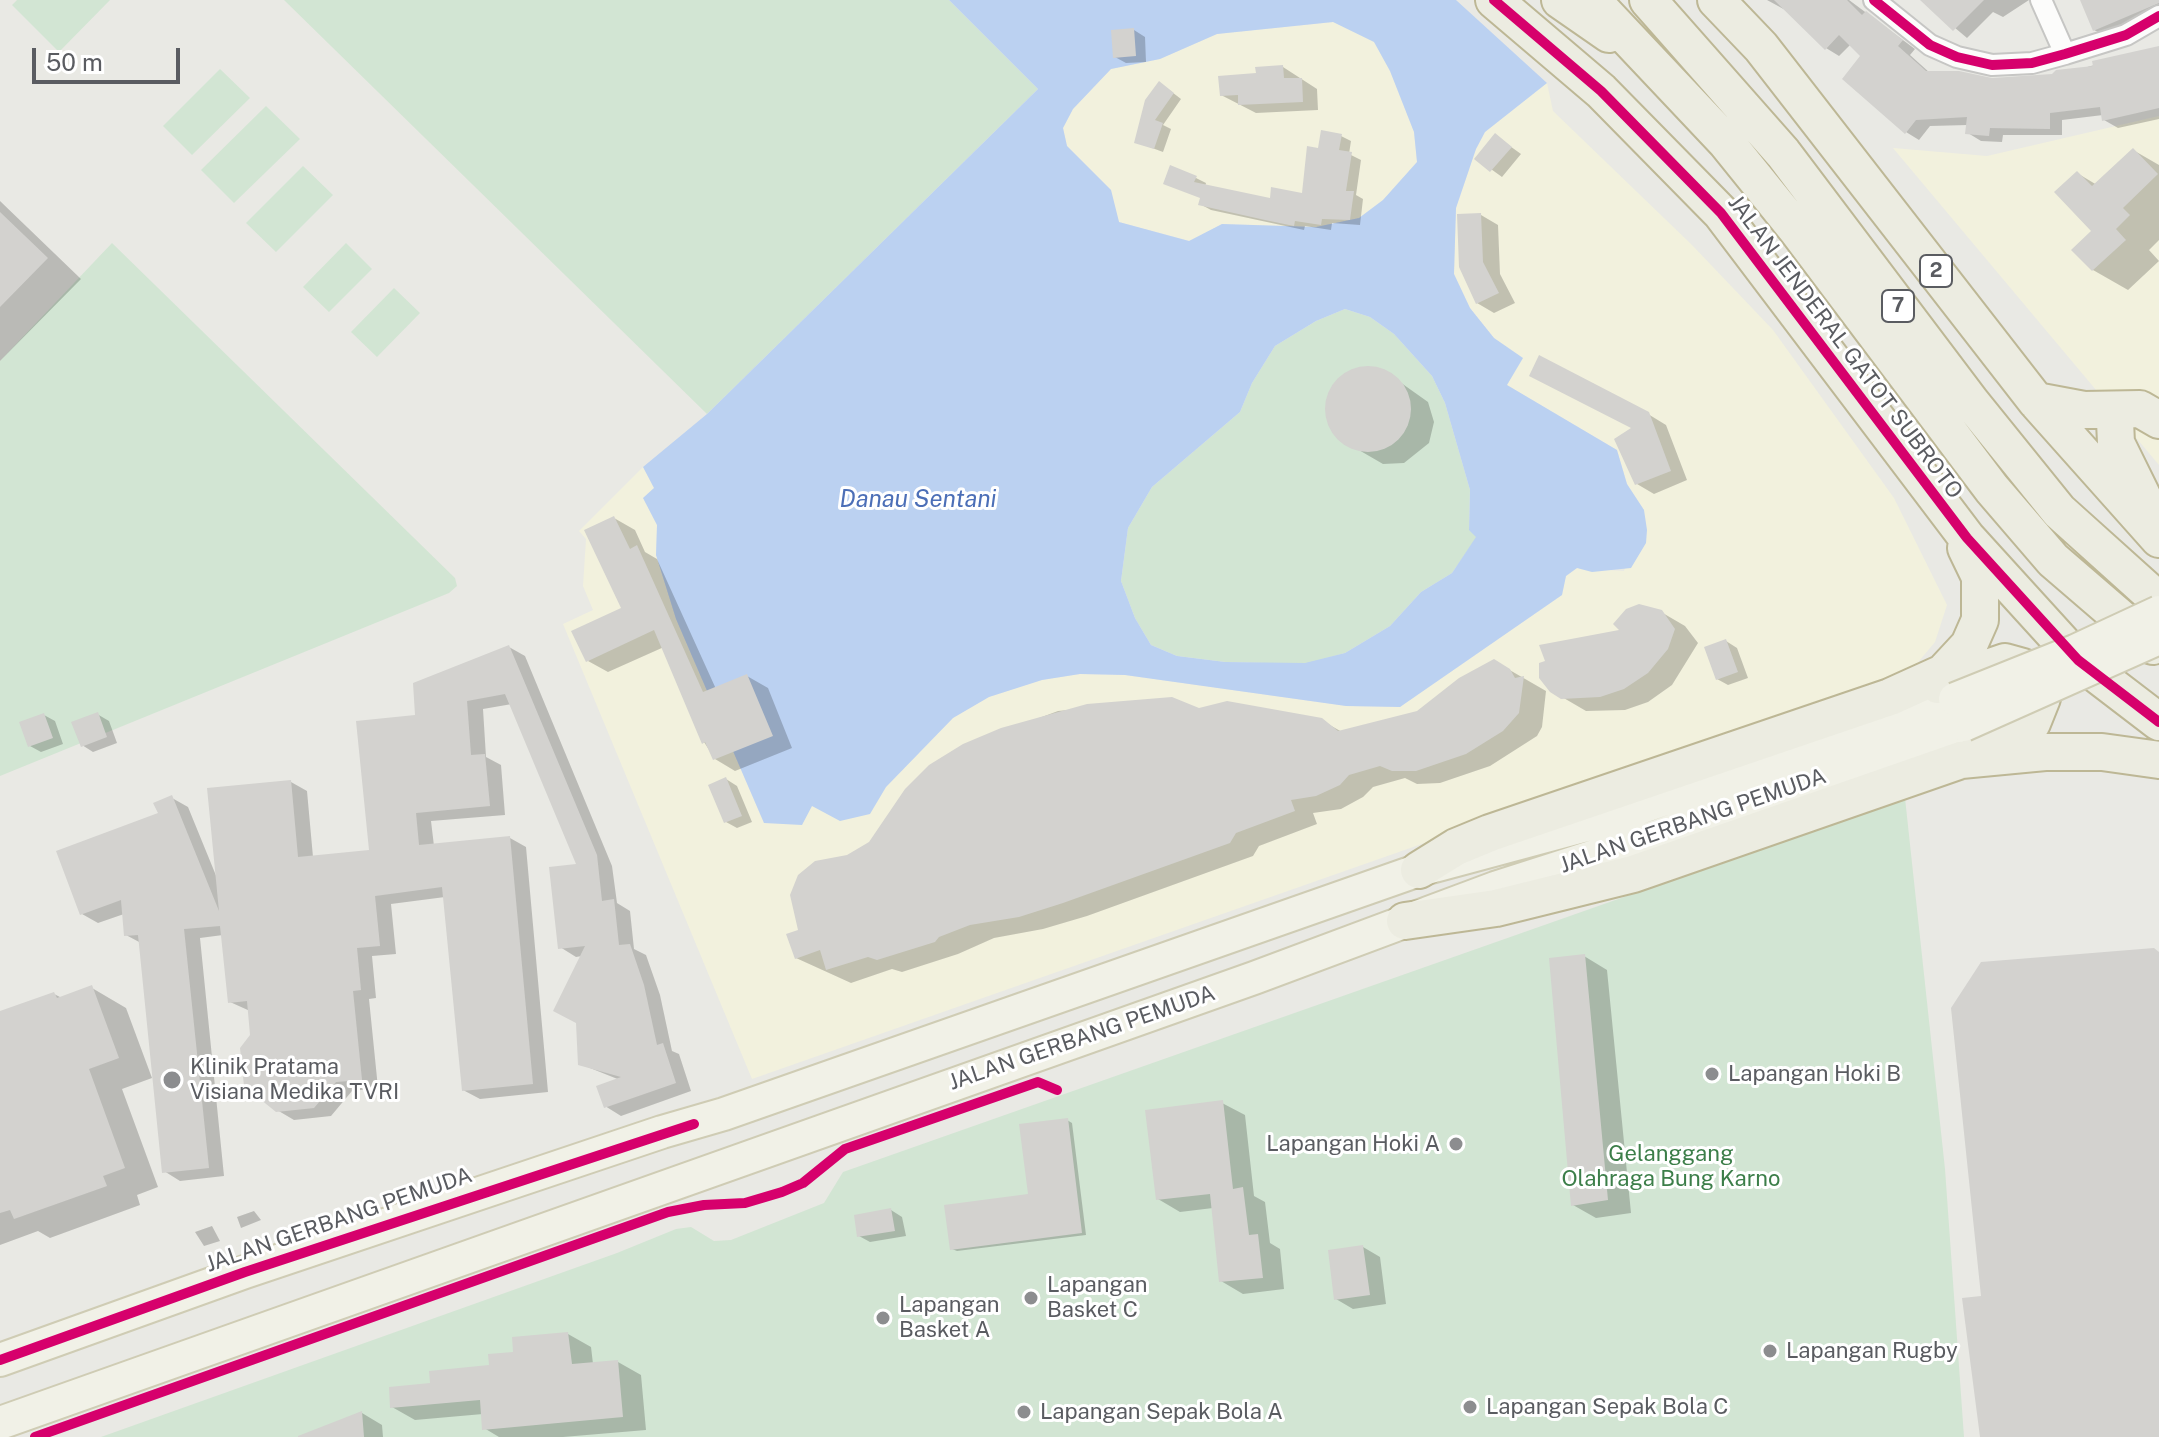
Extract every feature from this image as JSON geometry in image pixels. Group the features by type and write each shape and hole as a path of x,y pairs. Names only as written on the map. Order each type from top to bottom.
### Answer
{"highway":[{"name":"JALAN JENDERAL GATOT SUBROTO","path":"1494,0 1601,91 1721,213 1933,496 2022,602 2078,660 2159,722"},
{"path":"1560,0 1648,58"},
{"name":"7","path":"1592,0 1726,142 1797,230 1992,489 2053,560 2159,651"},
{"name":"7","path":"1648,0 1783,153 1971,402 2059,511 2159,601"},
{"name":"2","path":"1716,0 1761,47 2036,401 2159,539"},
{"path":"2036,401 2058,407 2123,412 2140,409 2159,420"},
{"path":"2123,412 2115,421 2116,443 2159,529"},
{"path":"1419,870 1456,847 1490,833 1890,697 1953,665 1969,645 1980,620 1982,591 1975,563 1933,496"},
{"path":"1890,697 1910,695 2005,662 2023,667 2037,680 2042,698 2032,723 2003,738 1941,760 1925,770"},
{"path":"1405,921 1496,908 1633,874 1961,760 2045,752 2102,752 2159,760"}],"main road":[{"name":"JALAN GERBANG PEMUDA","path":"0,1360 245,1272 724,1114 1419,870 1605,820 1960,712 2075,651 2159,612"},
{"name":"JALAN GERBANG PEMUDA","path":"0,1423 1495,888 1657,836 1960,712 2159,638"}],"street":[{"path":"1874,0 1930,45 1957,57 1992,65 2032,63 2065,54 2126,35 2159,16"},
{"path":"2041,0 2065,54"}],"shaded area":[{"path":"1334,22 1374,41 1390,71 1414,132 1417,162 1383,200 1359,218 1316,227 1222,224 1190,241 1119,222 1111,190 1067,146 1063,128 1073,109 1111,69 1160,59 1217,34"},
{"path":"1547,83 1553,111 1692,245 1773,330 1894,498 1947,605 1935,642 1909,673 752,1079 563,624 593,610 583,586 586,539 579,531 643,467 654,488 643,498 657,525 656,555 676,619 764,823 811,806 869,814 886,787 953,718 989,697 1042,680 1080,674 1125,675 1346,706 1400,707 1562,595 1566,576 1577,568 1624,571 1644,510 1627,484 1617,450 1507,385 1522,358 1494,338 1470,308 1454,274 1456,208 1476,149 1485,132"},
{"path":"2159,116 2159,465 1893,148 1987,156"}],"green space":[{"path":"17,0 110,0 59,52 12,5"},
{"path":"284,0 949,0 1038,89 707,414"},
{"path":"220,69 250,98 192,155 163,126"},
{"path":"266,106 300,139 234,203 201,170"},
{"path":"303,166 333,195 276,252 246,223"},
{"path":"112,243 455,578 457,586 449,593 0,776 0,361"},
{"path":"346,243 372,269 329,312 303,287"},
{"path":"394,288 420,313 377,357 351,332"},
{"path":"1345,309 1370,317 1394,334 1432,376 1445,403 1470,490 1469,529 1477,537 1452,573 1421,592 1390,626 1345,653 1305,664 1225,662 1177,656 1151,645 1135,618 1121,581 1128,528 1152,487 1240,412 1252,383 1275,346 1316,321"},
{"name":"Gelanggang Olahraga Bung Karno","path":"1905,798 1945,1169 1964,1437 101,1437 617,1253 676,1229 691,1227 714,1241 731,1240 824,1203 843,1172"}],"water":[{"name":"Danau Sentani","path":"949,0 1456,0 1547,83 1485,132 1476,149 1456,208 1454,274 1470,308 1494,338 1523,358 1507,385 1617,450 1627,484 1644,510 1646,543 1631,568 1592,572 1577,568 1566,576 1562,595 1400,707 1346,706 1125,675 1080,674 1042,680 989,697 953,718 886,787 870,814 840,821 812,806 802,825 764,823 676,619 656,555 657,525 643,498 654,488 643,467 707,414 1038,89","holes":["1333,22 1374,42 1390,71 1414,132 1417,162 1383,200 1359,218 1316,227 1222,224 1189,241 1119,222 1111,190 1067,146 1063,128 1073,109 1111,69 1160,59 1217,34","1345,309 1370,317 1394,334 1432,376 1445,403 1470,490 1469,530 1476,537 1452,573 1421,592 1390,626 1345,653 1305,663 1225,662 1177,656 1151,645 1135,618 1121,581 1128,528 1152,487 1240,412 1252,383 1275,346 1316,321"]}],"building":[{"path":"1774,0 1847,0 1862,15 1866,11 1903,40 1898,46 1926,71 1959,71 1992,78 2052,74 2056,70 2093,66 2092,61 2159,46 2159,108 2102,121 2100,107 2050,113 2050,129 1990,128 1989,136 1965,134 1967,117 1916,120 1905,134 1842,79 1860,56 1839,35 1825,50"},
{"path":"1920,0 1984,0 1953,31"},
{"path":"2080,0 2159,0 2159,3 2093,31"},
{"path":"1134,28 1136,56 1113,58 1111,30"},
{"path":"1283,65 1284,78 1302,78 1303,102 1238,105 1238,95 1220,96 1218,76 1256,73 1255,67"},
{"path":"1159,81 1174,93 1155,120 1163,123 1154,149 1134,143 1145,100"},
{"path":"1321,130 1342,134 1339,150 1352,152 1346,191 1354,191 1350,220 1322,219 1321,225 1295,221 1294,226 1198,205 1200,198 1163,184 1170,165 1197,176 1194,182 1270,198 1271,187 1302,193 1307,146 1318,148"},
{"path":"1495,133 1512,147 1490,172 1474,159"},
{"path":"2133,148 2158,174 2123,208 2130,215 2116,229 2126,240 2092,271 2071,250 2091,231 2054,192 2077,171 2092,186"},
{"path":"0,212 48,258 0,307"},
{"path":"1481,213 1483,262 1499,293 1476,304 1459,267 1457,214"},
{"path":"1539,355 1649,412 1671,471 1635,485 1614,439 1631,428 1529,376"},
{"path":"1368,366 1392,373 1404,385 1411,409 1404,433 1392,445 1368,452 1344,445 1332,433 1325,409 1332,385 1344,373"},
{"path":"614,516 630,549 637,545 703,692 747,674 773,736 713,760 705,742 702,744 654,630 586,662 571,631 621,608 584,530"},
{"path":"1639,604 1662,610 1675,629 1668,649 1648,673 1624,689 1600,697 1561,699 1550,692 1539,678 1539,663 1545,661 1539,645 1619,630 1613,624 1626,609"},
{"path":"1726,639 1738,672 1716,680 1704,647"},
{"path":"509,645 597,855 602,901 614,899 619,945 630,944 644,985 657,1045 663,1043 676,1083 604,1108 596,1086 621,1077 578,1065 576,1023 553,1011 585,946 558,949 549,867 576,864 505,694 467,701 471,755 485,754 490,806 416,813 419,845 510,836 533,1084 462,1091 442,887 375,896 380,946 357,948 361,990 353,991 362,1080 336,1082 314,1108 276,1112 244,1086 240,1048 250,1035 247,1001 228,1003 220,926 184,929 209,1168 162,1173 138,935 124,936 121,900 80,915 56,851 158,813 153,803 172,795 219,911 207,788 291,780 298,857 369,850 356,721 415,715 413,683"},
{"path":"1494,659 1510,669 1515,678 1524,676 1519,713 1503,731 1466,754 1416,771 1392,771 1380,766 1349,775 1340,785 1316,796 1291,800 1295,811 1236,833 1230,843 1019,917 970,925 939,937 935,942 877,960 868,957 826,970 820,950 795,959 786,934 798,930 790,895 798,875 815,861 847,855 869,842 905,789 929,765 963,744 1001,728 1087,704 1172,697 1199,708 1227,701 1322,718 1338,731 1417,711 1459,678"},
{"path":"98,712 107,737 81,747 71,722"},
{"path":"44,713 53,738 28,747 19,722"},
{"path":"726,777 742,816 724,823 708,785"},
{"path":"2154,948 2159,952 2159,1437 1980,1437 1962,1298 1981,1296 1951,1008 1981,962"},
{"path":"1585,954 1608,1200 1571,1206 1549,958"},
{"path":"92,985 119,1058 89,1069 125,1168 103,1176 107,1186 14,1219 10,1210 0,1213 0,1011 54,992 57,998"},
{"path":"1223,1100 1233,1189 1243,1187 1249,1235 1258,1234 1263,1278 1219,1282 1210,1194 1156,1200 1145,1110"},
{"path":"1068,1118 1082,1233 950,1250 944,1205 1028,1194 1019,1124"},
{"path":"891,1208 895,1231 857,1237 854,1215"},
{"path":"1363,1245 1370,1295 1334,1300 1328,1250"},
{"path":"568,1332 572,1364 618,1360 623,1417 482,1430 480,1400 390,1408 389,1387 430,1383 429,1371 489,1365 488,1354 513,1352 512,1337"},
{"path":"362,1411 364,1437 298,1437 298,1436"}],"cycle path":[{"path":"1494,0 1601,91 1721,213 1967,538 2078,660 2159,722"},
{"path":"1874,0 1930,45 1957,57 1992,65 2032,63 2065,54 2126,35 2159,16"},
{"path":"35,1437 668,1212 704,1205 745,1203 782,1192 803,1183 845,1149 1038,1082 1057,1090"},
{"path":"0,1360 245,1272 694,1124"}],"place":[{"name":"Lapangan Hoki B","path":"1712,1074"},
{"name":"Klinik Pratama Visiana Medika TVRI","path":"172,1080"},
{"name":"Lapangan Hoki A","path":"1456,1144"},
{"name":"Lapangan Basket C","path":"1031,1298"},
{"name":"Lapangan Basket A","path":"883,1318"},
{"name":"Lapangan Rugby","path":"1770,1351"},
{"name":"Lapangan Sepak Bola C","path":"1470,1407"},
{"name":"Lapangan Sepak Bola A","path":"1024,1412"}]}
